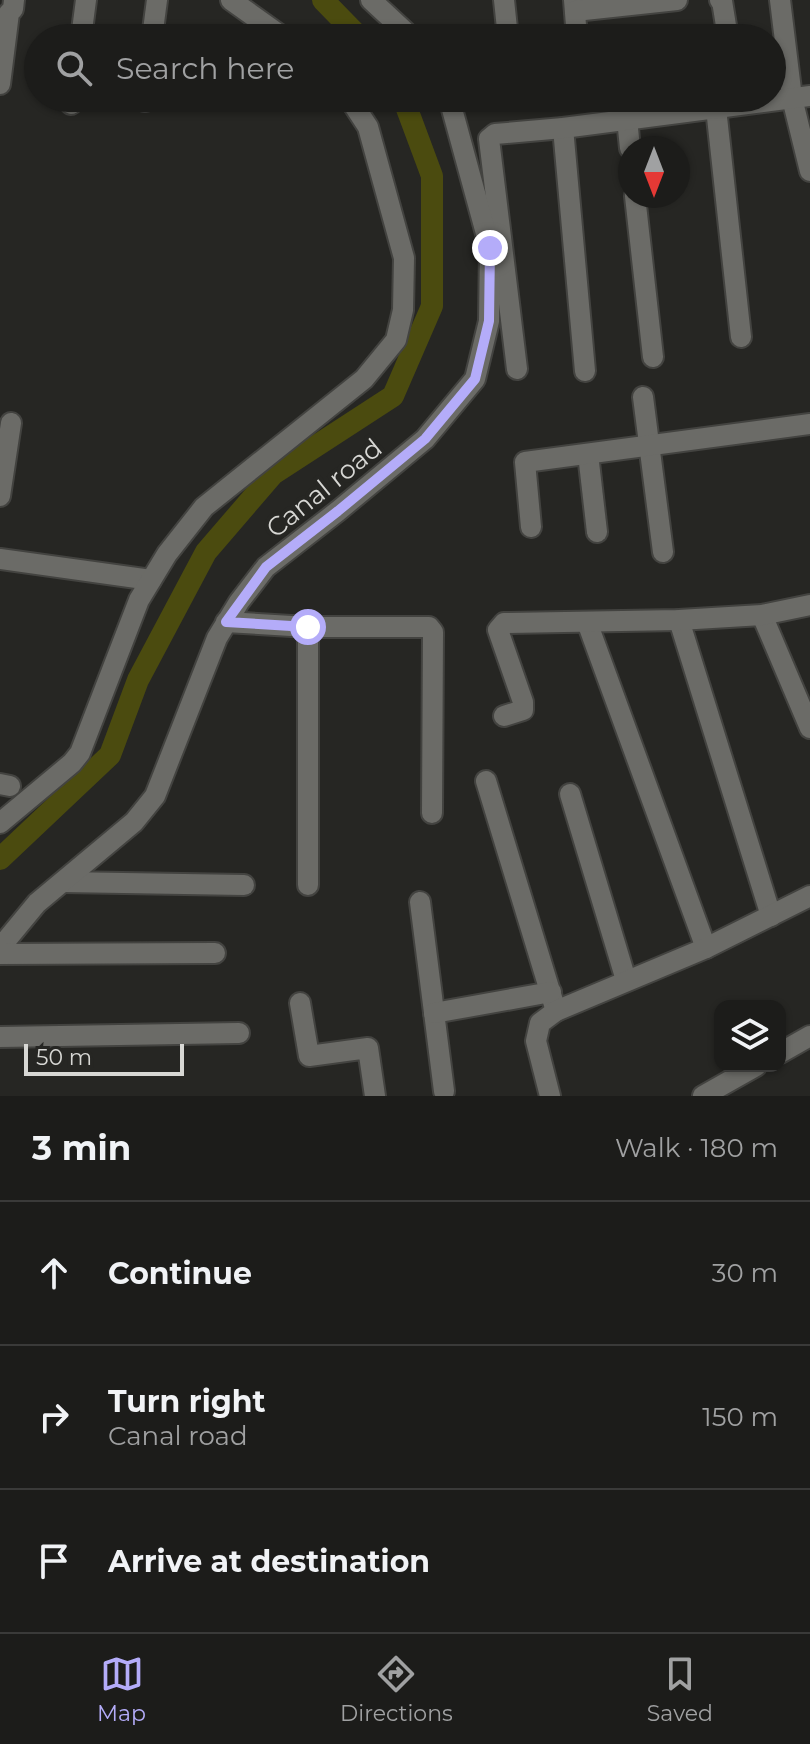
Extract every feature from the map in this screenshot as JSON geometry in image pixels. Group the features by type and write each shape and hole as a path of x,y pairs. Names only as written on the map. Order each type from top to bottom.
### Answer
{"street":[{"path":"83,24 86,0"},
{"path":"154,24 157,0"},
{"path":"231,0 264,24"},
{"path":"371,0 397,24"},
{"path":"504,0 507,24"},
{"path":"574,6 677,0"},
{"path":"720,0 726,24"},
{"path":"780,0 785,24"},
{"path":"0,84 8,8"},
{"path":"786,28 801,97 810,171"},
{"path":"0,823 80,753 139,600 167,554 204,507 364,379 396,340 403,310 404,258 368,127 358,112"},
{"name":"Canal road","path":"0,952 37,903 134,822 155,796 217,638 266,567 425,439 475,379 489,321 490,248 453,112"},
{"path":"517,369 489,139 495,134 684,112"},
{"path":"716,112 741,337"},
{"path":"627,119 629,136"},
{"path":"563,128 585,371"},
{"path":"636,208 653,357"},
{"path":"643,397 663,552"},
{"path":"0,496 11,423"},
{"path":"531,527 525,462 810,424"},
{"path":"588,454 597,532"},
{"path":"0,559 151,580"},
{"path":"504,716 523,710 523,702 498,630 504,623 679,620 762,615 810,605"},
{"path":"762,615 810,728"},
{"path":"679,620 771,916"},
{"path":"226,622 308,627 429,627 433,632 432,813"},
{"path":"587,622 706,948"},
{"path":"308,627 308,885"},
{"path":"486,781 554,1002"},
{"path":"570,794 626,980"},
{"path":"63,882 244,885"},
{"path":"434,1013 554,1002 626,980 706,948 810,896"},
{"path":"420,902 444,1091"},
{"path":"0,952 215,953"},
{"path":"550,1096 536,1041 540,1023 554,1002"},
{"path":"300,1003 309,1056 368,1048 375,1096"},
{"path":"0,1037 239,1033"},
{"path":"786,1050 810,1036"},
{"path":"703,1096 745,1072"}],"waterway":[{"path":"323,0 346,24"},
{"path":"0,859 110,755 138,680 206,552 273,474 393,396 432,306 432,176 408,112"}],"route":[{"path":"308,627 226,622 266,567 425,439 475,379 489,321 490,248"}]}
